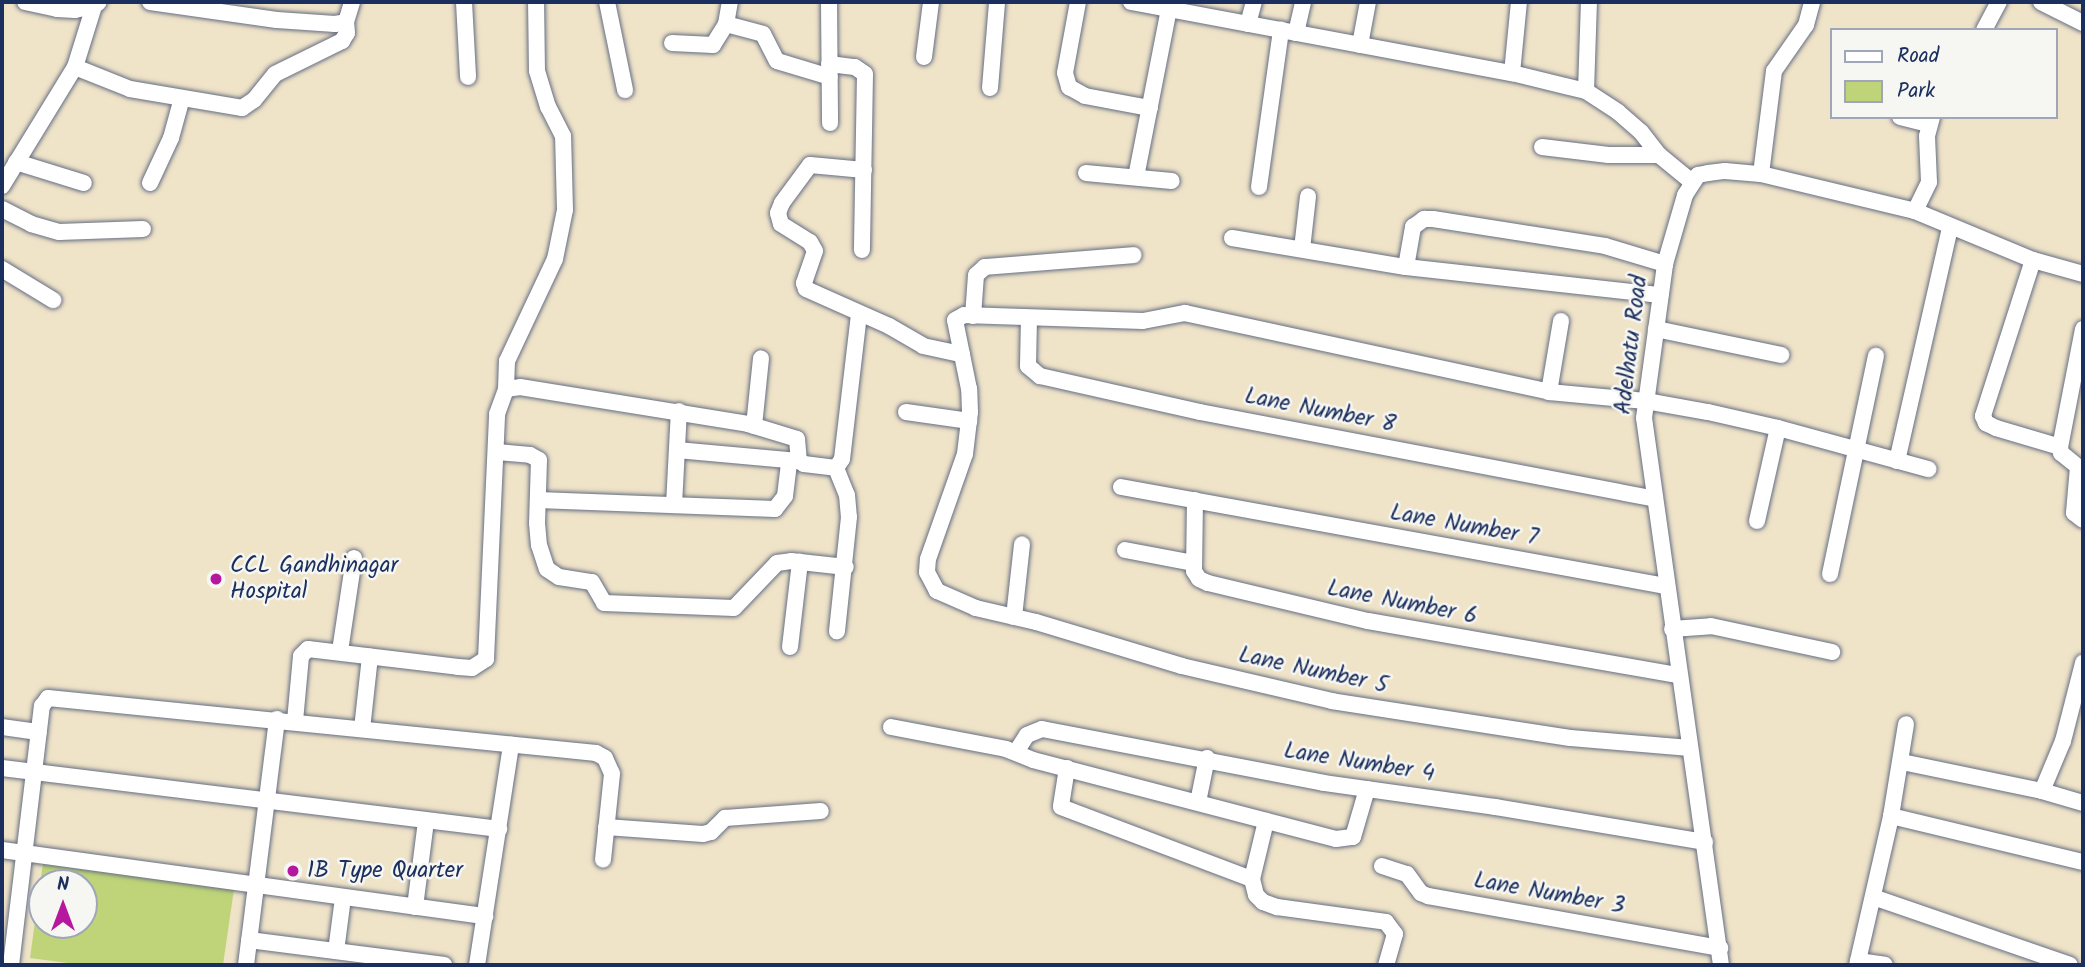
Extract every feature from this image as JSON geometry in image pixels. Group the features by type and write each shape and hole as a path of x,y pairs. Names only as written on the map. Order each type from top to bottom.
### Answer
{"street":[{"path":"2,186 75,67 96,4 57,9 28,2"},
{"path":"150,2 277,20 346,22"},
{"path":"75,67 112,84 236,108 247,106 275,74 342,41 347,33 346,22 352,2"},
{"path":"464,2 468,76"},
{"path":"295,721 301,656 308,649 472,668 486,659 497,414 506,389 507,361 555,259 565,210 563,136 539,78 536,2"},
{"path":"607,2 625,90"},
{"path":"672,43 713,46 726,24 730,2"},
{"path":"829,2 830,123"},
{"path":"924,57 931,2"},
{"path":"990,88 997,2"},
{"path":"1078,2 1065,73 1069,87 1085,96 1150,108"},
{"path":"1138,2 1169,9 1200,8 1248,24 1512,73 1586,91 1618,112 1641,132 1659,155 1692,182 1699,176 1725,170 1761,174 1915,211 1950,228 2033,260 2083,274"},
{"path":"1248,24 1254,2"},
{"path":"1259,187 1289,32 1303,2"},
{"path":"1360,45 1368,2"},
{"path":"1512,73 1520,2"},
{"path":"1586,91 1588,2"},
{"path":"1761,174 1774,71 1806,25 1812,2"},
{"path":"1985,28 1999,2"},
{"path":"2041,2 2083,23"},
{"path":"1136,177 1169,9"},
{"path":"726,24 763,34 777,61 829,70 855,67 865,74 862,250"},
{"path":"150,183 171,138 183,99"},
{"path":"1915,211 1929,182 1930,121"},
{"path":"1542,147 1609,155 1659,155"},
{"path":"16,162 84,183"},
{"path":"864,170 806,168 782,203 778,219 814,247 815,257 804,283 806,289 923,346 962,354"},
{"path":"1086,173 1172,181"},
{"name":"Adelhatu Road","path":"1692,182 1685,195 1665,264 1644,418 1721,965"},
{"path":"1302,249 1308,196"},
{"path":"2,209 31,225 59,232 143,229"},
{"path":"1406,267 1413,227 1424,219 1605,246 1665,264"},
{"path":"1897,461 1950,228"},
{"path":"1232,238 1406,267 1660,295"},
{"path":"974,316 976,275 985,267 1044,260 1134,255"},
{"path":"2033,260 1983,416 1986,423 1996,428 2060,447"},
{"path":"2,269 53,300"},
{"path":"906,412 969,421 969,389 955,320 974,316 1143,321 1185,313 1549,392 1646,401 1778,428 1928,469"},
{"path":"836,468 842,458 859,314"},
{"name":"Lane Number 8","path":"1028,318 1028,366 1040,376 1200,412 1655,499"},
{"path":"1549,392 1561,321"},
{"path":"1656,329 1781,355"},
{"path":"2083,329 2060,447 2061,453 2078,467 2074,513 2083,520"},
{"path":"1830,574 1876,356"},
{"path":"754,426 761,358"},
{"path":"506,389 520,387 679,411 754,426 797,439 785,496 775,509 538,500"},
{"path":"674,505 679,411"},
{"name":"Lane Number 5","path":"969,421 964,454 928,559 927,572 937,592 976,608 1182,666 1332,701 1570,738 1690,748"},
{"path":"1757,521 1778,428"},
{"path":"677,450 794,461 836,468"},
{"path":"497,452 530,454 539,460 539,545 547,569 559,577 592,582 604,603 720,610 734,608 772,566 782,562 846,567"},
{"path":"836,468 847,495 849,517 846,567 837,631"},
{"name":"Lane Number 7","path":"1121,487 1666,586"},
{"path":"1125,550 1193,563 1195,500"},
{"path":"1014,617 1022,544"},
{"path":"340,651 354,558"},
{"path":"790,648 800,562"},
{"name":"Lane Number 6","path":"1193,563 1199,579 1287,603 1368,621 1679,675"},
{"path":"1672,629 1711,626 1832,652"},
{"path":"362,729 370,656"},
{"path":"2042,791 2077,714 2083,663"},
{"path":"29,965 11,964 9,932 27,853 38,732 42,706 48,698 596,753 605,758 612,774 603,860"},
{"path":"246,965 277,719"},
{"path":"1885,965 1857,963 1891,816 1902,762 1906,724"},
{"path":"2,727 38,732"},
{"path":"891,727 1016,752 1266,821 1347,840 1357,831 1367,789"},
{"name":"Lane Number 4","path":"1016,752 1027,735 1042,729 1367,789 1705,842"},
{"path":"477,965 511,744"},
{"path":"1198,802 1207,758"},
{"path":"1902,762 2042,791 2083,803"},
{"path":"2,768 499,829"},
{"path":"1067,768 1061,807 1252,879"},
{"path":"606,827 703,834 711,832 725,818 821,811"},
{"path":"1891,816 2083,862"},
{"path":"415,907 426,821"},
{"path":"1266,821 1252,879 1256,895 1263,902 1277,907 1386,922 1395,934 1386,965"},
{"path":"2,850 256,887 486,916"},
{"name":"Lane Number 3","path":"1382,866 1407,874 1421,893 1428,896 1720,948"},
{"path":"1873,897 2070,965"},
{"path":"335,951 343,898"},
{"path":"249,940 444,965"}],"green space":[{"path":"43,863 87,869 42,869"},
{"path":"98,870 234,889 223,965 83,965 30,958 33,939 98,939"}],"place":[{"name":"CCL Gandhinagar Hospital","path":"216,579"},
{"name":"1B Type Quarter","path":"293,871"}]}
